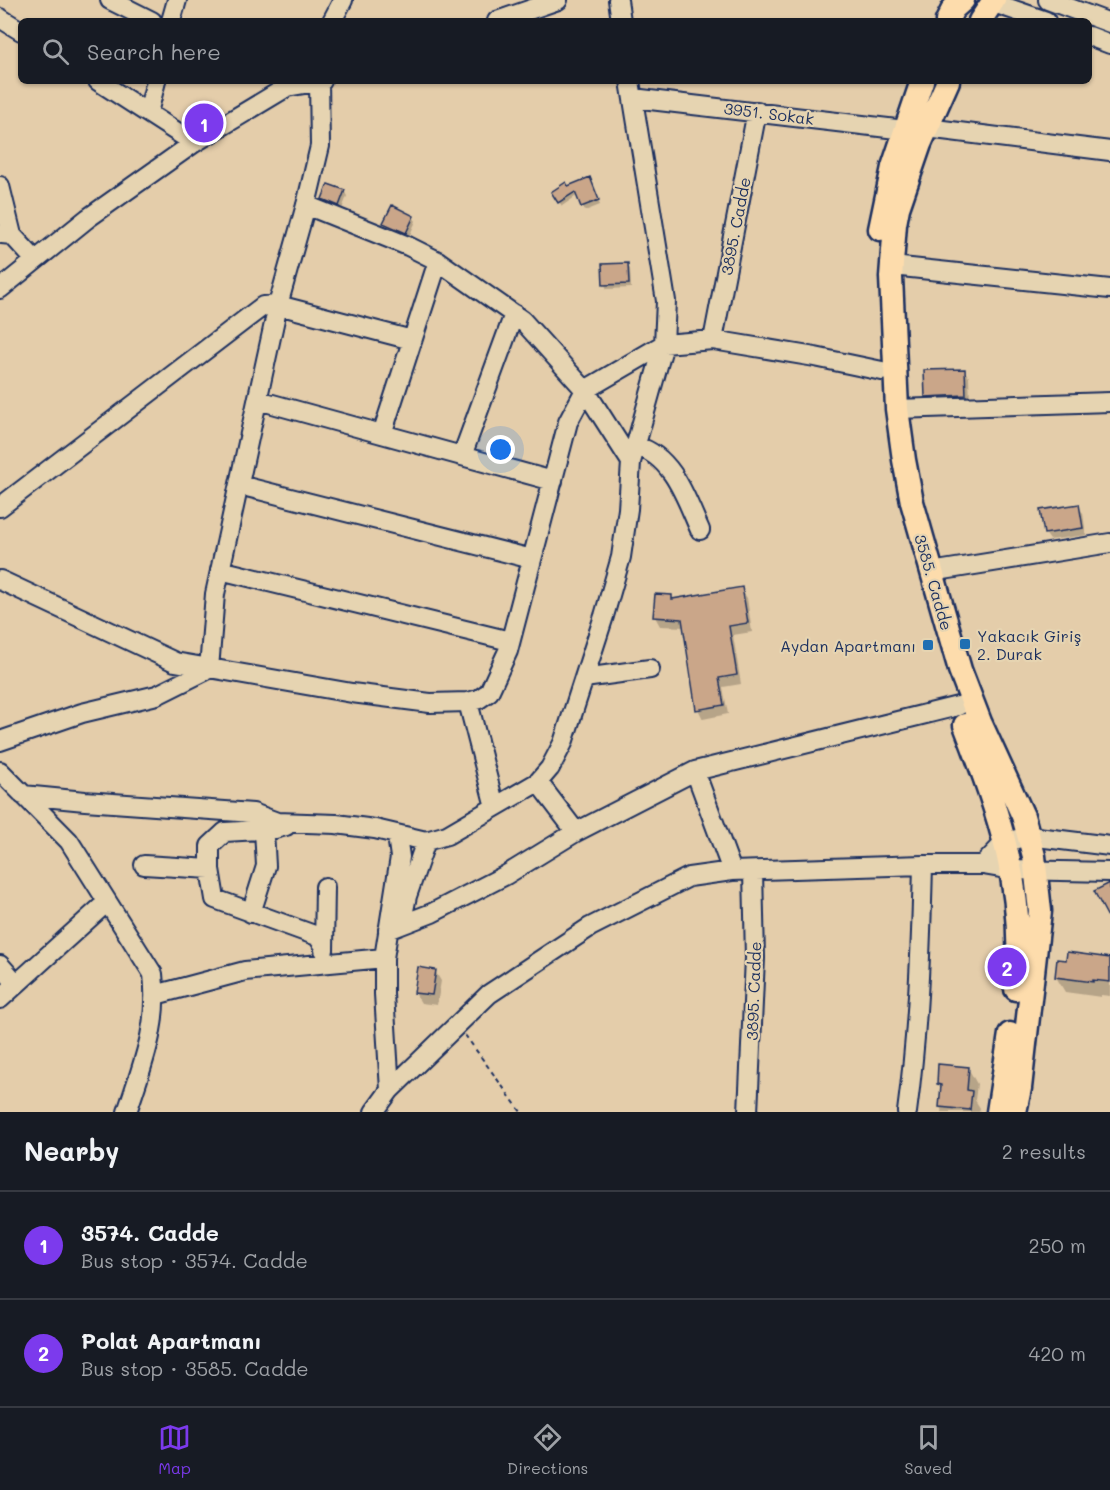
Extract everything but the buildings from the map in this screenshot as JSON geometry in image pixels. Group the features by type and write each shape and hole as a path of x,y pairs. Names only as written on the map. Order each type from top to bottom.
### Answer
{"main road":[{"path":"948,18 953,9 963,0"},
{"name":"3585. Cadde","path":"921,84 886,190 878,245 876,296 890,460 898,509 944,665 988,786 1005,842 1018,905 1019,961 998,1112"},
{"name":"3585. Cadde","path":"947,84 927,128 898,208 892,266 892,321 897,409 912,502 931,572 970,697 1016,800 1029,836 1036,869 1040,911 1020,1088 1015,1112"}],"street":[{"path":"110,0 146,18"},
{"path":"172,18 177,0"},
{"path":"334,18 343,0"},
{"path":"504,18 521,0"},
{"path":"506,18 558,0"},
{"path":"618,0 621,18"},
{"path":"1048,0 1110,24"},
{"path":"984,6 1034,18"},
{"path":"0,18 18,29"},
{"path":"1092,37 1110,44"},
{"path":"103,84 194,143"},
{"path":"148,113 155,84"},
{"path":"0,289 88,218 281,84"},
{"path":"209,669 215,594 220,570 278,305 320,146 320,84"},
{"path":"23,795 253,813 277,822 336,824 375,829 426,841 447,835 538,782 550,768 563,743 621,557 634,454 664,344 666,301 631,90"},
{"name":"3951. Sokak","path":"631,90 757,111 905,129"},
{"name":"3895. Cadde","path":"713,340 757,111"},
{"path":"927,128 1110,151"},
{"path":"0,186 6,234 35,260"},
{"path":"306,205 408,246 438,261 522,320 585,390 634,454"},
{"path":"382,434 438,261"},
{"path":"892,266 1110,289"},
{"path":"0,507 263,306 278,305 412,340"},
{"path":"462,456 514,314"},
{"path":"0,580 174,662 352,693 430,703 468,702 479,699 489,692 510,641 568,422 585,390 664,344 713,340 882,371"},
{"path":"258,400 553,481"},
{"path":"897,409 1110,402"},
{"path":"634,454 651,452 663,463 680,484 700,530"},
{"path":"239,485 532,559"},
{"path":"931,572 1110,543"},
{"path":"220,570 510,641"},
{"path":"0,741 82,713 157,695 209,669"},
{"path":"584,678 650,669"},
{"path":"468,702 495,807"},
{"path":"395,927 432,913 506,875 576,832 695,771 958,706"},
{"path":"0,771 69,841 153,974 155,995 150,1039 127,1112"},
{"path":"695,771 732,871"},
{"path":"538,782 576,832"},
{"path":"299,823 275,829 225,832 210,846 214,899 317,936 324,945"},
{"path":"251,913 266,866 264,830"},
{"path":"395,927 400,857 397,836"},
{"path":"983,865 1005,842 1029,836 1110,846"},
{"path":"390,1090 384,958 426,841"},
{"path":"144,865 210,869"},
{"path":"374,1112 390,1090 489,994 590,927 689,877 732,871 923,865 983,865 1012,870 1110,872"},
{"path":"907,1112 914,1054 923,865"},
{"name":"3895. Cadde","path":"748,1112 755,981 753,871"},
{"path":"325,886 325,964"},
{"path":"0,999 107,902"},
{"path":"155,995 245,971 384,958"},
{"path":"0,965 16,983"}],"path":[{"path":"457,1023 521,1112"}],"place":[{"name":"3574. Cadde","path":"204,123"},
{"name":"Yakacık Giriş 2. Durak","path":"965,644"},
{"name":"Aydan Apartmanı","path":"928,645"},
{"name":"Polat Apartmanı","path":"1007,967"}]}
